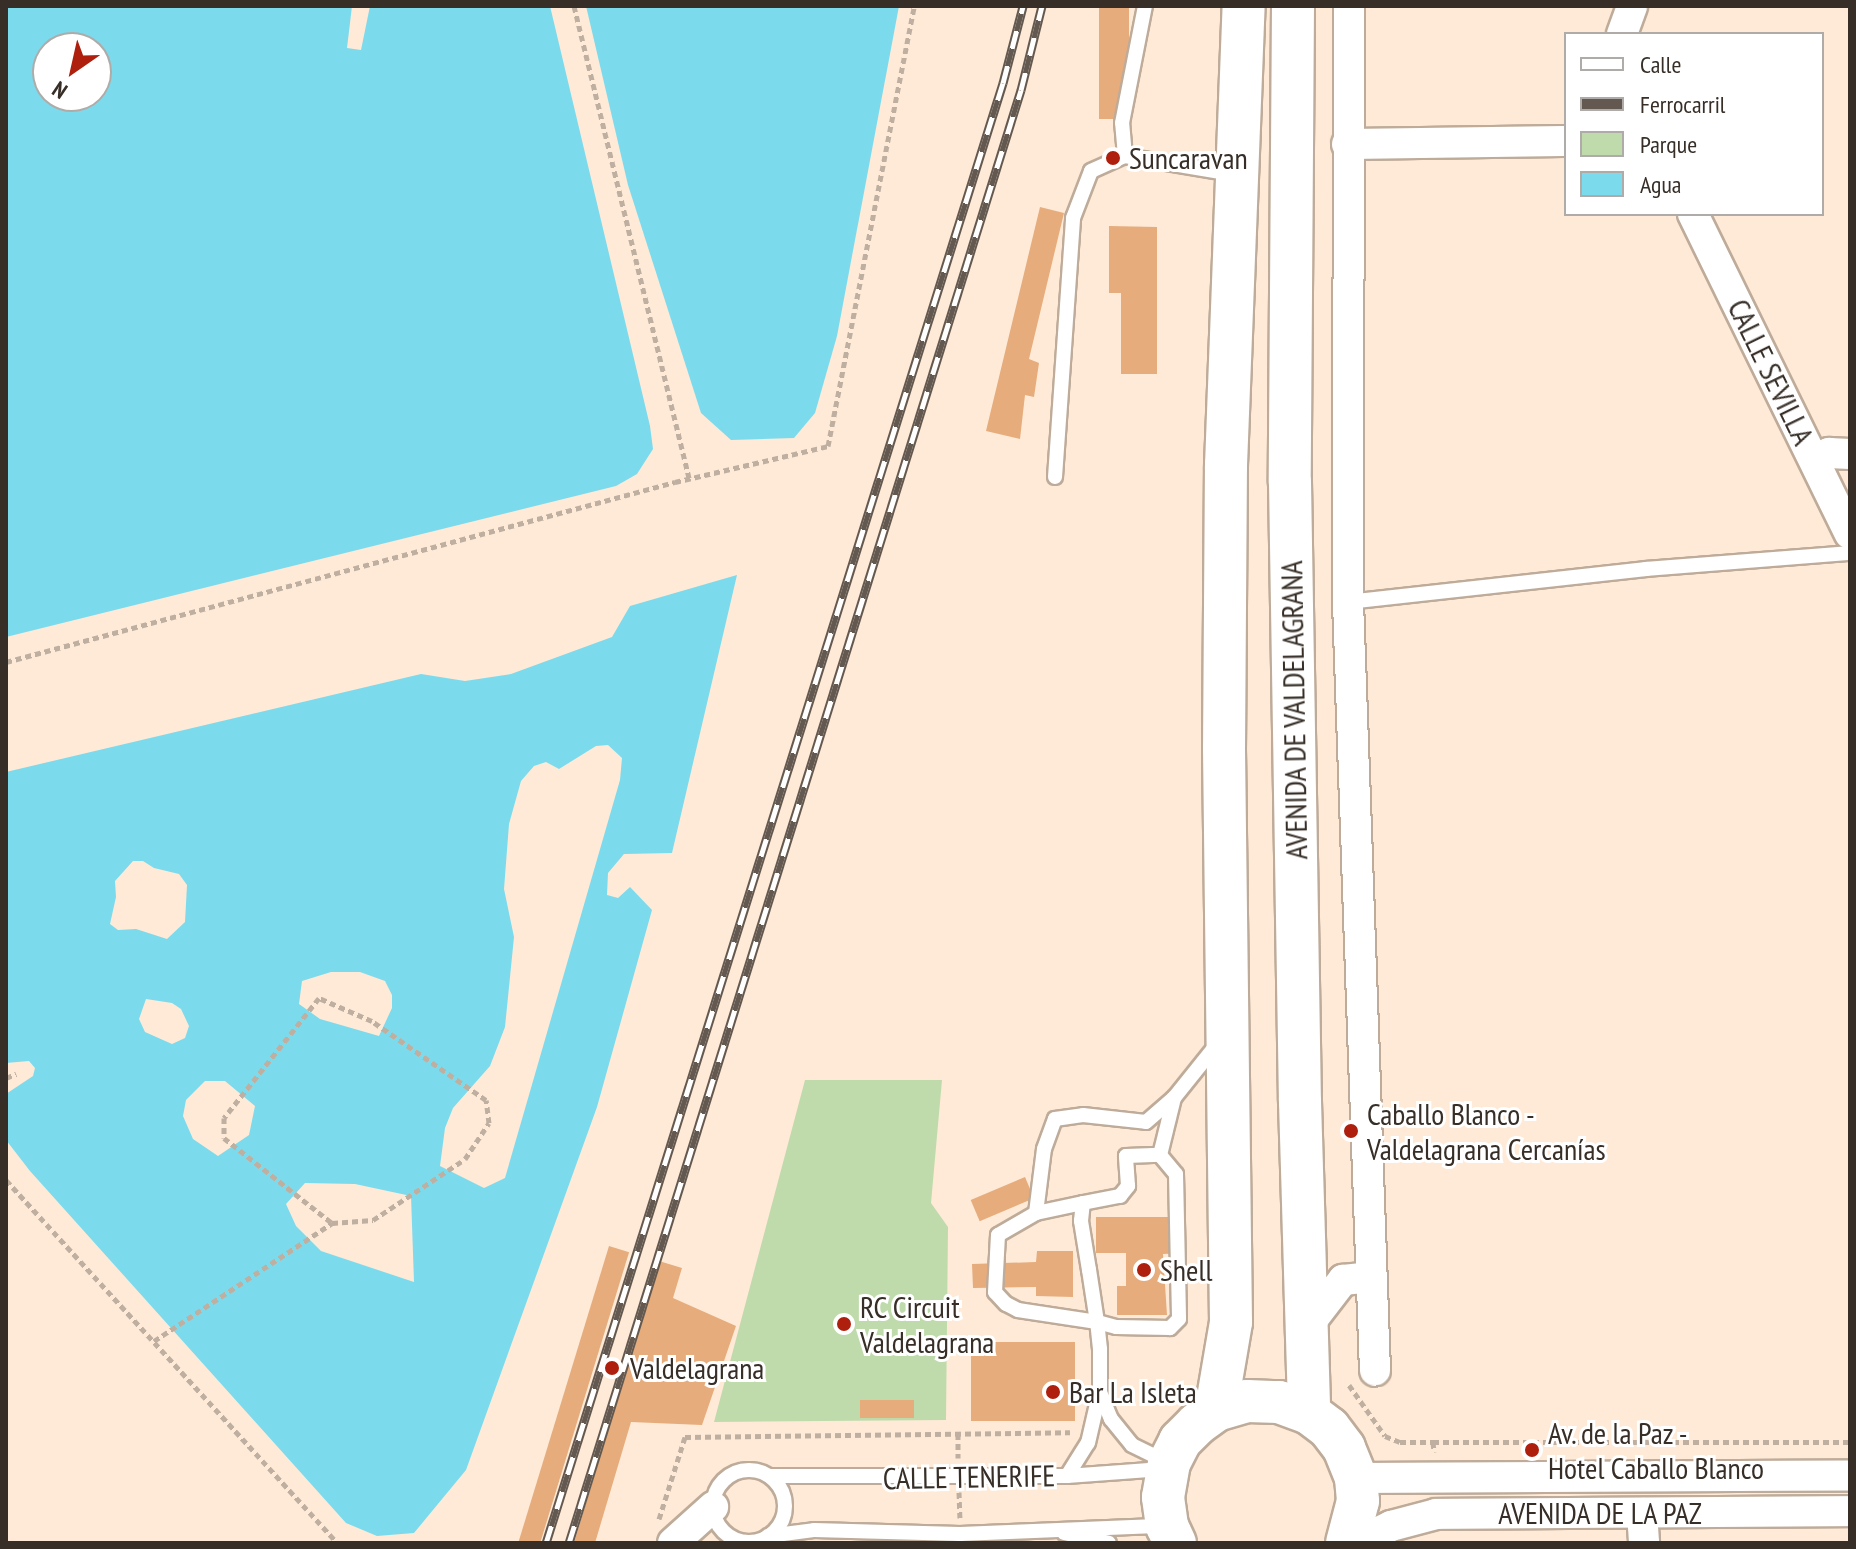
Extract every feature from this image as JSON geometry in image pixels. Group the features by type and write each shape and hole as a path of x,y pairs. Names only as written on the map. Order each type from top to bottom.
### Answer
{"main road":[{"path":"1216,1410 1231,1322 1226,465 1244,6"},
{"name":"AVENIDA DE VALDELAGRANA","path":"1293,6 1290,482 1309,1413"},
{"path":"1171,1534 1163,1497 1168,1466 1180,1441 1216,1410 1247,1401 1279,1402 1309,1413 1329,1428 1344,1448 1356,1478 1358,1501 1347,1543"}],"street":[{"path":"1349,6 1348,602 1375,1371"},
{"path":"1623,32 1632,6"},
{"path":"1347,144 1564,141"},
{"name":"CALLE SEVILLA","path":"1694,216 1815,460 1849,539"},
{"path":"1815,460 1829,453 1850,454"},
{"path":"1309,1324 1343,1280 1372,1277"},
{"name":"AVENIDA DE LA PAZ","path":"1356,1478 1850,1475"},
{"path":"664,1536 713,1507"},
{"name":"AVENIDA DE LA PAZ","path":"1356,1543 1391,1526 1436,1514 1850,1511"},
{"path":"1642,1513 1644,1543"}],"lane":[{"path":"1125,156 1122,123 1145,6"},
{"path":"1055,477 1073,218 1091,171 1125,156 1237,174"},
{"path":"1348,602 1646,569 1849,539"},
{"path":"1298,988 1315,1072"},
{"path":"1036,1213 1044,1149 1055,1119 1083,1115 1146,1122 1174,1098 1227,1031"},
{"path":"1160,1155 1174,1098"},
{"path":"1160,1155 1176,1174 1179,1319 1170,1328 1116,1327 1018,1310 1006,1304 995,1292 998,1235 1036,1213 1120,1196 1128,1186 1126,1156 1160,1155"},
{"path":"1067,1476 1088,1443 1100,1391 1097,1322 1081,1221 1083,1203"},
{"path":"1306,1262 1319,1218"},
{"path":"1100,1391 1111,1419 1132,1445 1168,1466"},
{"name":"CALLE TENERIFE","path":"770,1476 1067,1476 1168,1466"},
{"path":"759,1471 770,1476 783,1495 785,1507 782,1519 768,1536 752,1542 736,1539 724,1532 713,1507 719,1485 736,1472 759,1471"},
{"path":"1048,1529 1109,1543"},
{"name":"CALLE TENERIFE","path":"768,1536 814,1530 960,1534 1048,1529 1171,1534"}],"path":[{"path":"574,6 689,479"},
{"path":"6,662 689,479 828,446 914,6"},
{"path":"154,1341 332,1223 373,1220 465,1159 489,1123 486,1100 372,1021 319,998 224,1118 224,1138 332,1223"},
{"path":"6,1078 16,1074"},
{"path":"6,1180 338,1543"},
{"path":"664,1536 685,1437 1070,1432"},
{"path":"1433,1442 1850,1442"}],"green space":[{"name":"RC Circuit Valdelagrana","path":"805,1080 942,1080 931,1203 948,1227 946,1420 714,1422"}],"water":[{"path":"6,6 352,6 347,48 361,50 370,6 550,6 650,426 653,449 637,474 616,486 6,637"},
{"path":"586,6 899,6 837,336 815,413 794,438 731,440 701,413 628,185"},
{"path":"737,575 672,853 624,854 608,873 607,895 618,898 630,887 652,910 597,1107 466,1470 414,1533 377,1536 346,1523 30,1171 6,1140 6,1094 33,1076 35,1068 29,1061 6,1063 6,772 421,674 465,681 511,674 612,637 630,606","holes":["608,745 622,758 620,780 505,1178 484,1188 440,1166 445,1128 453,1108 490,1066 505,1027 514,937 504,889 509,824 521,781 534,766 546,762 559,769 596,746","133,861 143,861 154,868 179,874 187,885 185,922 167,939 136,929 118,930 110,924 116,897 115,881","331,972 360,972 385,981 392,995 392,1008 379,1036 320,1019 299,1004 302,981","146,999 172,1003 181,1009 189,1026 185,1038 172,1044 145,1032 139,1019","205,1081 225,1081 255,1106 249,1135 218,1156 193,1139 183,1116 186,1100","305,1183 355,1184 411,1196 414,1282 321,1251 296,1226 286,1204"]}],"building":[{"path":"1099,6 1129,6 1129,119 1099,119"},
{"path":"1040,207 1064,213 1029,359 1039,363 1034,397 1025,395 1020,439 986,431"},
{"path":"1109,226 1157,227 1157,374 1121,374 1121,293 1109,293"},
{"path":"1025,1177 1034,1198 980,1221 971,1200"},
{"path":"1096,1217 1186,1217 1186,1253 1163,1254 1167,1315 1117,1315 1117,1286 1126,1286 1126,1253 1096,1253"},
{"path":"609,1246 629,1252 540,1543 518,1543"},
{"path":"1037,1251 1073,1251 1073,1297 1036,1296 1036,1287 973,1288 972,1264 1036,1262"},
{"path":"659,1261 682,1268 673,1298 736,1326 702,1425 631,1422 595,1543 574,1543"},
{"path":"971,1342 1075,1342 1075,1421 971,1421"},
{"path":"860,1400 914,1400 914,1418 860,1418"}],"railway":[{"path":"546,1543 1003,83 1023,6"},
{"path":"569,1543 1021,90 1042,6"}],"place":[{"name":"Suncaravan","path":"1113,158"},
{"name":"Caballo Blanco - Valdelagrana Cercanías","path":"1351,1131"},
{"name":"Shell","path":"1144,1270"},
{"name":"RC Circuit Valdelagrana","path":"844,1324"},
{"name":"Valdelagrana","path":"612,1368"},
{"name":"Bar La Isleta","path":"1053,1392"},
{"name":"Av. de la Paz - Hotel Caballo Blanco","path":"1532,1450"}]}
